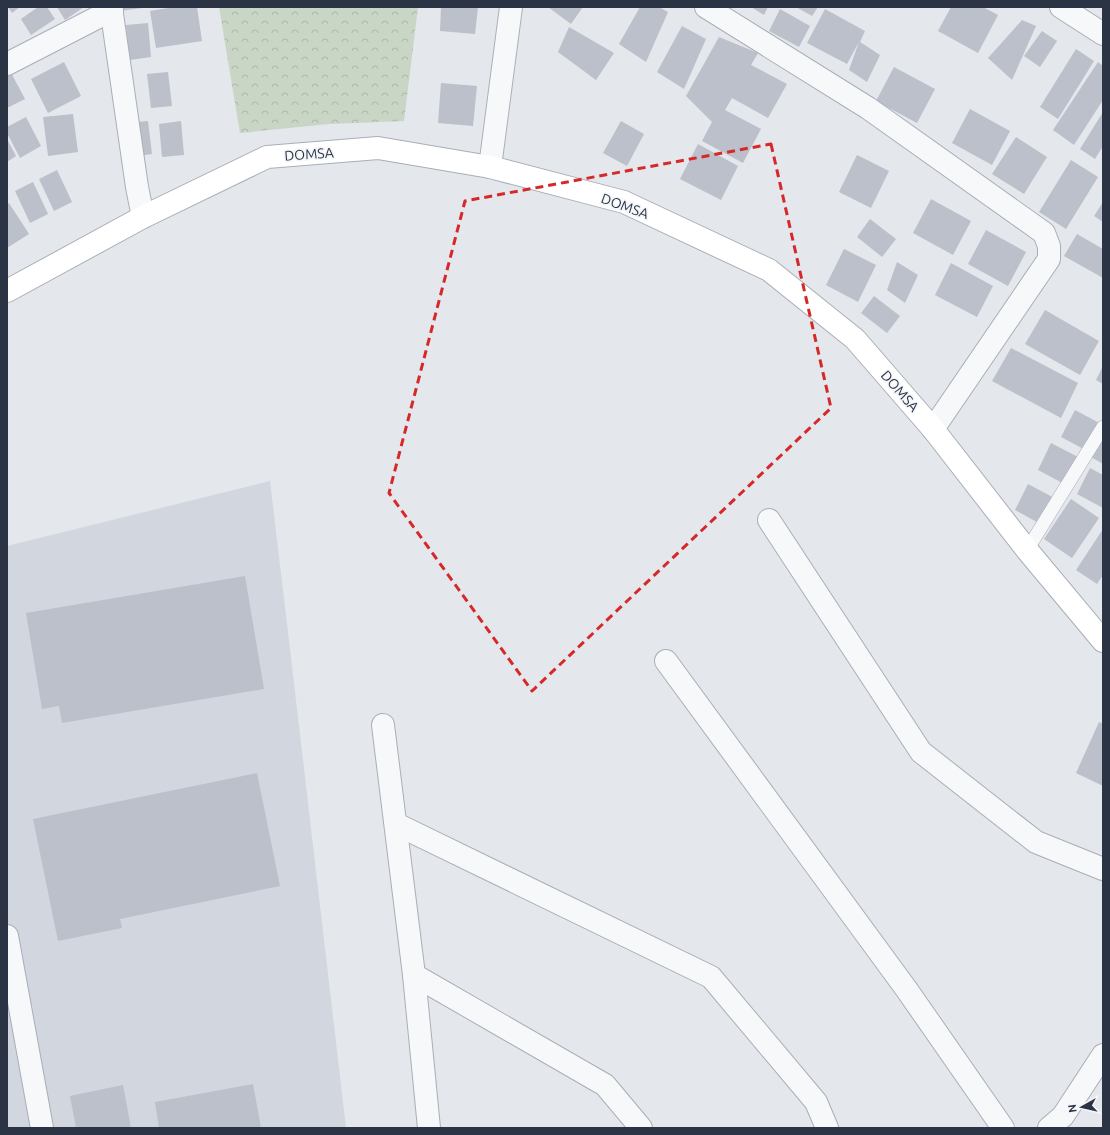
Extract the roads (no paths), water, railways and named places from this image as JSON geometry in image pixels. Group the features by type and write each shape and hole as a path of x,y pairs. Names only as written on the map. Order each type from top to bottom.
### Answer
{"main road":[{"name":"DOMSA","path":"7,291 143,217 267,157 378,148 490,167 624,202 770,270 855,339 933,429 1027,550 1103,641"}],"street":[{"path":"490,167 511,7"},
{"path":"706,7 868,108 1044,233 1049,246 1049,259 933,429"},
{"path":"1061,7 1103,34"},
{"path":"7,64 111,9 137,187 143,217"},
{"path":"769,520 921,752 1036,842 1103,869"},
{"path":"666,661 907,990 1003,1128"},
{"path":"383,725 414,975 428,1128"},
{"path":"396,824 711,977 816,1102 827,1128"},
{"path":"7,936 42,1128"},
{"path":"414,975 605,1085 641,1128"},
{"path":"1049,1128 1063,1116 1103,1055"}],"lane":[{"path":"1027,550 1103,427"}]}
